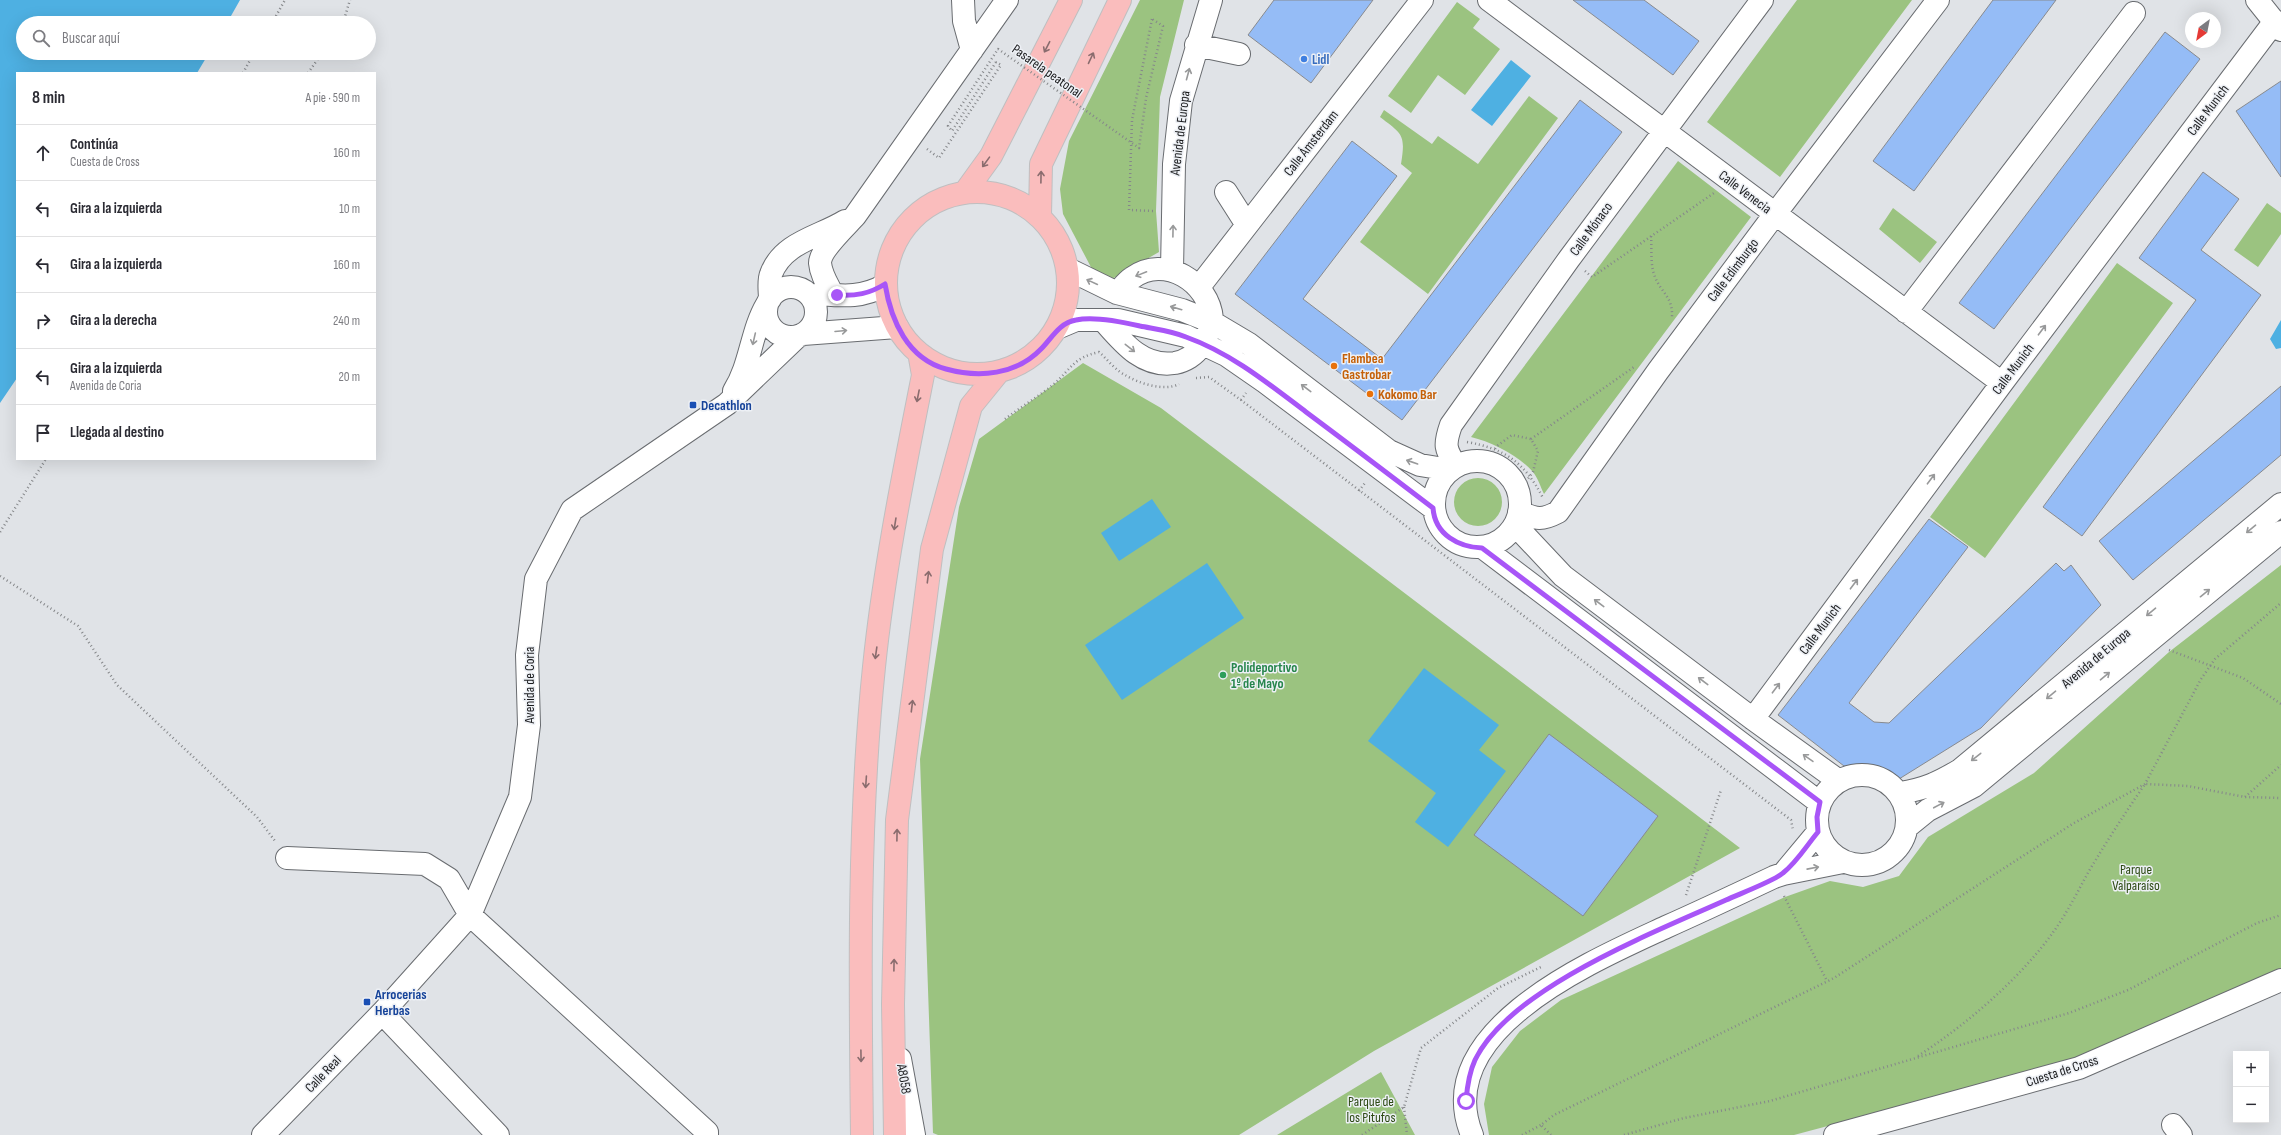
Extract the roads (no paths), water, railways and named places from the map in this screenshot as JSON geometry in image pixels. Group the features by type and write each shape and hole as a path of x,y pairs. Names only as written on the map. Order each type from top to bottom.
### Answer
{"main road":[{"path":"965,192 991,156 1071,0"},
{"path":"1040,216 1041,164 1120,0"},
{"path":"965,192 992,192 1018,201 1040,216 1059,241 1068,270 1068,300 1058,328 1040,350 1017,366 997,374 967,374 944,369 920,358 897,327 888,307 885,284 889,258 899,234 917,214 939,199 965,192"},
{"path":"862,1135 861,1017 864,815 874,666 895,519 922,375 920,358"},
{"path":"895,1135 894,1022 897,820 932,549 971,406 997,374"}],"street":[{"path":"963,0 964,21 972,50"},
{"path":"800,335 812,326 816,315 815,303 808,293 809,275 826,248 855,216 1007,0"},
{"name":"Avenida de Europa","path":"1172,270 1165,211 1174,164 1181,101 1196,45 1211,0"},
{"name":"Calle Ámsterdam","path":"1199,287 1422,0"},
{"name":"Calle Venecia","path":"1489,0 1557,62 1663,130 2002,383"},
{"name":"Calle Mónaco","path":"1453,468 1447,451 1446,440 1451,425 1663,130 1762,0"},
{"name":"Calle Edimburgo","path":"1521,501 1536,519 1546,519 1558,512 1658,371 1938,0"},
{"path":"2257,0 2278,25"},
{"path":"1906,312 2134,13"},
{"name":"Calle Munich","path":"1753,719 2002,383 2278,25"},
{"path":"1196,45 1239,54"},
{"path":"1226,192 1247,226"},
{"path":"855,216 832,229 796,244 783,256 770,275 769,301 766,314 770,324 777,333 787,337 897,327"},
{"path":"826,248 820,262 823,276 833,295"},
{"path":"1068,270 1117,293 1182,310 1212,322 1248,344 1389,451 1420,465 1453,468 1491,456 1499,467 1509,475 1521,501 1563,576 1753,719 1839,781"},
{"path":"1104,320 1123,343 1142,357 1155,364 1181,362 1197,352 1212,322 1210,305 1199,287 1187,276 1172,270 1151,270 1132,278 1117,293"},
{"path":"769,301 777,291 787,287 798,288 808,293 852,296 871,293 885,284"},
{"name":"Avenida de Coria","path":"726,404 742,380 760,316 769,301"},
{"path":"1058,328 1076,320 1118,320 1186,336 1226,355 1265,382 1433,508"},
{"name":"Avenida de Coria","path":"382,1013 470,915 520,797 529,725 527,655 536,578 572,510 726,404 800,335"},
{"path":"1453,468 1442,478 1436,489 1433,508 1437,522 1450,539 1468,547 1482,548 1496,544 1507,536 1521,501"},
{"name":"Avenida de Europa","path":"1900,793 1921,790 1935,785 1960,770 2281,504"},
{"name":"Avenida de Europa","path":"1907,827 1928,810 1974,786 2159,631 2281,532"},
{"path":"1482,548 1820,802"},
{"path":"1472,1135 1466,1101 1470,1075 1475,1060 1505,1023 1542,992 1610,953 1778,876 1843,862 1863,866 1882,862 1898,849 1907,832 1907,812 1900,793 1882,779 1861,775 1839,781 1828,790 1820,802 1817,817 1818,832 1827,849 1843,862"},
{"path":"1778,876 1818,832"},
{"path":"287,858 425,864 449,879 470,915 707,1132 707,1135"},
{"name":"Cuesta de Cross","path":"1834,1135 2079,1068 2281,980"},
{"path":"382,1013 498,1135"},
{"name":"Calle Real","path":"263,1135 382,1013"},
{"name":"A8058","path":"894,1022 914,1135"}],"water":[{"path":"0,0 240,0 231,16 16,16 16,60 205,60 198,72 16,72 16,379 0,403"},
{"path":"1511,60 1531,76 1492,126 1471,110"},
{"path":"2281,320 2281,348 2276,349 2270,339"},
{"path":"1152,499 1171,527 1119,561 1101,533"},
{"path":"1207,563 1244,618 1122,700 1085,645"},
{"path":"1424,668 1499,725 1479,750 1506,771 1448,847 1415,822 1436,793 1368,741"}],"place":[{"name":"Lidl","path":"1304,59"},
{"name":"Flambea Gastrobar","path":"1334,366"},
{"name":"Kokomo Bar","path":"1370,394"},
{"name":"Decathlon","path":"693,405"},
{"name":"Polideportivo 1º de Mayo","path":"1223,675"},
{"name":"Arrocerias Herbas","path":"367,1002"}],"park label":[{"name":"Parque Valparaíso","path":"2136,878"},
{"name":"Parque de los Pitufos","path":"1371,1110"}]}
